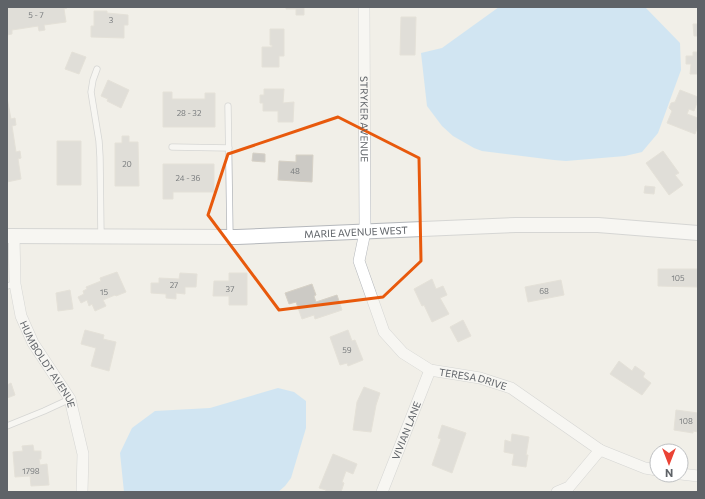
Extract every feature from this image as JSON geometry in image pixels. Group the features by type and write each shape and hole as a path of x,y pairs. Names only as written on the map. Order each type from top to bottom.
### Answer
{"street":[{"name":"STRYKER AVENUE","path":"364,7 365,232"},
{"name":"MARIE AVENUE WEST","path":"11,236 230,237 516,225 598,225 698,233"},
{"name":"TERESA DRIVE","path":"365,232 359,261 384,332 403,353 430,370 480,378 511,388 600,450 649,469"},
{"name":"HUMBOLDT AVENUE","path":"11,236 11,285 22,316 34,343 70,399 83,454 82,492"},
{"name":"VIVIAN LANE","path":"382,492 430,370"},
{"path":"557,492 569,486 600,450"}],"lane":[{"path":"97,69 93,80 92,92 100,157 101,236"},
{"path":"228,106 230,237"},
{"path":"172,147 229,148"},
{"path":"7,426 44,412 70,399"}],"highlighted area":[{"path":"338,117 419,158 421,261 383,297 279,310 208,215 228,154"}],"water":[{"path":"499,7 645,7 680,43 681,70 658,133 642,152 625,156 566,161 482,151 453,136 442,126 427,106 421,53 442,48"},
{"path":"278,388 294,392 306,401 306,428 291,478 278,492 124,492 120,453 132,428 155,411 210,408"}],"building":[{"path":"7,7 67,7 64,9 66,22 44,25 45,30 39,31 38,26 12,30 12,34 7,35"},
{"path":"286,7 304,7 304,15 296,15 296,9 286,9"},
{"path":"94,11 107,11 107,13 128,15 128,25 124,25 124,38 91,37 91,26 94,26"},
{"path":"401,17 416,17 415,55 400,55"},
{"path":"693,24 698,24 698,36 694,36"},
{"path":"270,29 284,29 284,56 279,56 279,67 262,67 262,47 272,47 272,45 270,45"},
{"path":"72,52 86,57 79,74 65,69"},
{"path":"693,52 698,52 698,74 690,74 691,64 686,64 686,56 693,56"},
{"path":"108,80 129,90 121,108 107,101 108,99 101,96"},
{"path":"264,89 284,89 283,103 294,102 293,122 278,122 278,111 263,111 263,103 260,103 260,95 264,95"},
{"path":"680,90 698,97 694,111 689,109 687,114 698,118 698,126 695,134 667,123 672,111 669,108 671,103 675,102"},
{"path":"163,92 172,92 172,99 205,99 205,93 215,93 215,127 163,127"},
{"path":"7,98 11,119 15,118 16,125 12,126 16,152 20,151 21,158 18,159 21,179 7,182"},
{"path":"122,136 129,136 129,142 138,142 139,186 115,186 115,143 122,143"},
{"path":"57,141 81,141 81,185 57,185"},
{"path":"663,151 679,173 675,175 683,185 669,195 646,163"},
{"path":"253,153 265,154 265,162 252,161"},
{"path":"296,155 313,155 312,182 278,180 279,161 296,162"},
{"path":"163,164 214,164 214,192 173,192 173,199 163,199"},
{"path":"645,186 655,187 654,194 644,193"},
{"path":"658,269 698,269 698,287 658,286"},
{"path":"117,272 126,292 103,300 106,306 95,311 92,304 89,306 87,300 81,303 78,297 84,294 83,291 87,289 86,287 101,281 100,278"},
{"path":"180,273 197,274 196,287 185,287 185,294 176,293 176,299 166,298 166,294 151,293 151,283 159,283 159,278 179,279"},
{"path":"229,273 247,273 247,305 229,305 229,296 213,296 214,281 229,281"},
{"path":"432,279 436,289 443,286 447,295 440,298 449,314 432,322 414,289"},
{"path":"561,280 564,295 528,302 525,287"},
{"path":"312,284 316,295 314,296 316,302 337,295 342,310 315,319 314,315 302,319 296,302 289,304 285,293"},
{"path":"70,290 73,309 58,311 56,293"},
{"path":"463,320 471,336 458,342 450,327"},
{"path":"85,330 104,335 103,339 116,342 109,371 91,366 96,348 81,344"},
{"path":"348,330 352,341 355,340 363,360 348,366 347,363 340,365 330,337"},
{"path":"619,361 632,371 635,366 645,373 643,377 651,383 642,395 610,374"},
{"path":"11,383 15,395 7,398 7,385"},
{"path":"364,387 380,393 371,432 353,430 357,402"},
{"path":"676,410 698,413 698,432 693,431 693,433 674,430"},
{"path":"442,425 466,433 452,473 432,465 441,439 438,438"},
{"path":"512,434 529,437 526,467 512,465 514,454 504,452 505,440 511,442"},
{"path":"33,445 34,451 41,451 41,459 39,459 40,465 47,464 49,485 31,486 30,476 15,477 13,452 23,451 22,446"},
{"path":"333,454 357,464 353,474 346,471 342,482 344,483 341,492 325,492 326,490 319,488"}]}
